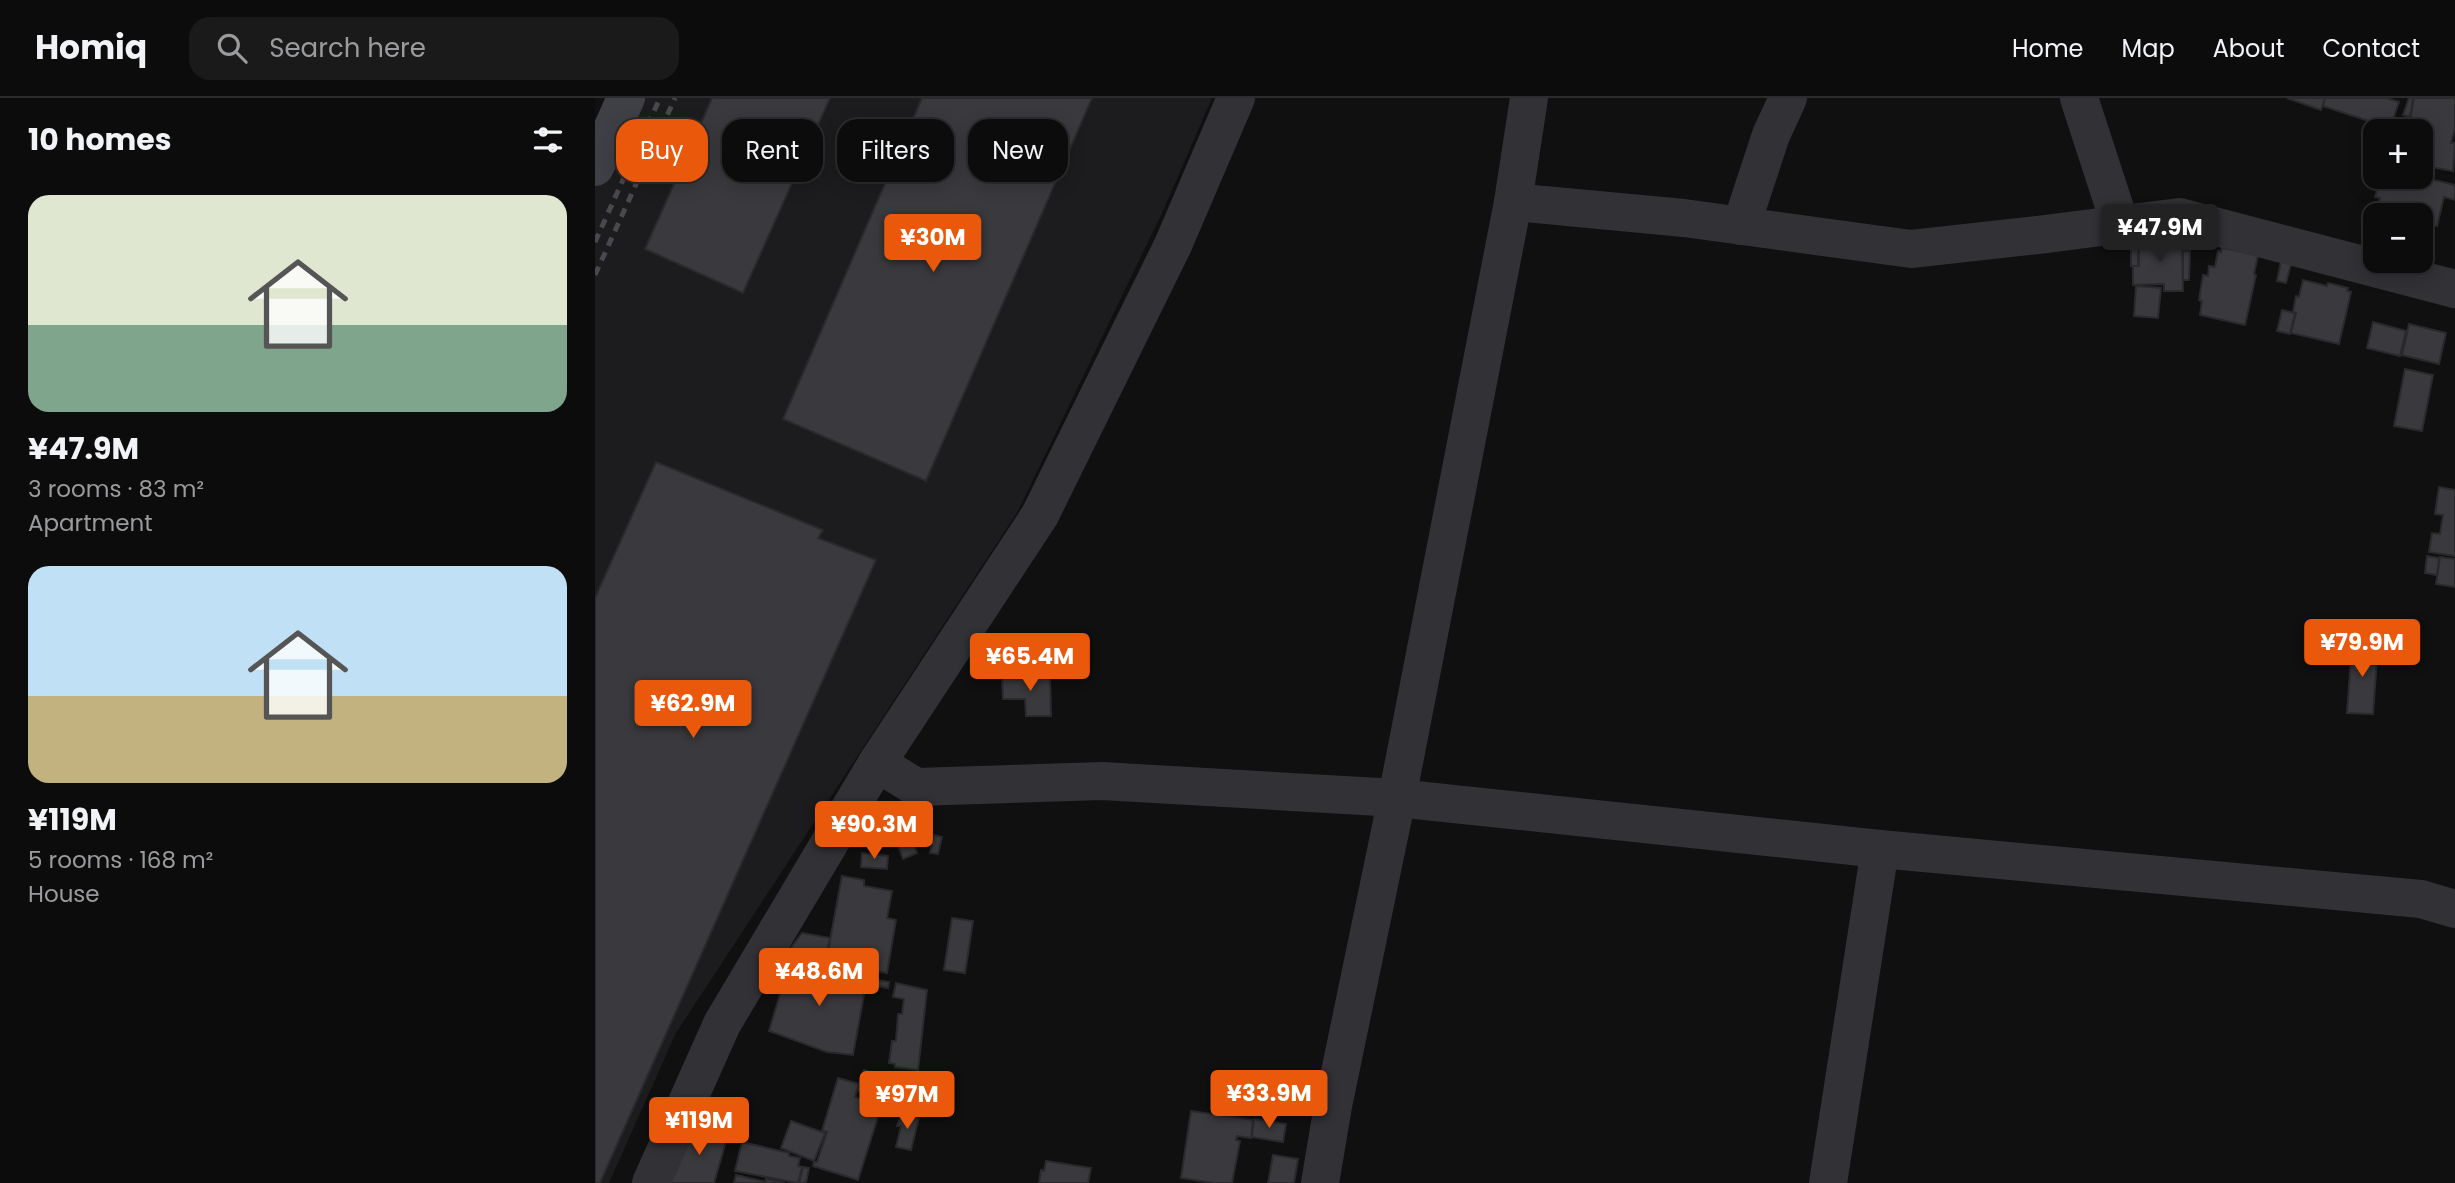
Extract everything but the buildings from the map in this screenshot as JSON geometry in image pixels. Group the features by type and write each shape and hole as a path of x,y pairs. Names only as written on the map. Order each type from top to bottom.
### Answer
{"main road":[{"path":"599,151 626,98"}],"street":[{"path":"651,1183 722,1024 877,763 1040,515 1173,245 1235,98"},
{"path":"1320,1183 1333,1106 1397,798 1513,202 1529,98"},
{"path":"1741,226 1771,135 1788,98"},
{"path":"2079,98 2120,224"},
{"path":"1513,202 1741,226 1910,249 2179,217 2455,289"},
{"path":"877,763 916,787 1102,781 1397,798 1880,849 2421,899 2455,909"},
{"path":"1828,1183 1880,849"}],"shaded area":[{"path":"635,98 1212,98 1162,213 1018,511 676,1033 609,1183 595,1183 595,185 616,139 616,182 708,182 708,119 625,119"}],"railway":[{"path":"595,242 660,98"},
{"path":"595,275 675,98"}]}
